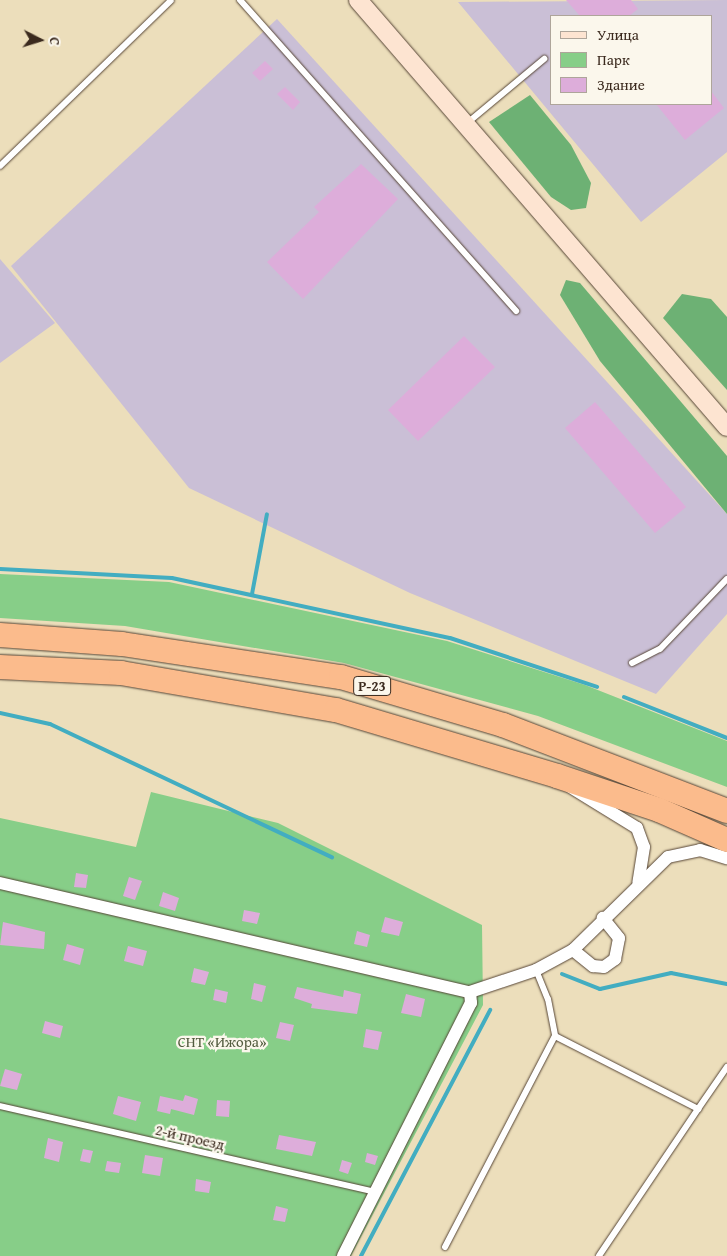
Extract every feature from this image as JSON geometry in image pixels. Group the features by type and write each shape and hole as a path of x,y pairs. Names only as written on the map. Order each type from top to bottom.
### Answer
{"highway":[{"name":"Р-23","path":"0,635 122,644 341,677 503,725 727,811"},
{"name":"Р-23","path":"0,667 121,673 336,710 557,776 659,810 727,840"}],"street":[{"path":"358,0 727,427"},
{"path":"557,776 578,796 612,810 637,828 644,847 638,882"},
{"path":"0,883 470,992 536,970 573,950 638,882 680,852 700,850 727,858"},
{"path":"573,950 593,966 604,967 615,959 619,938 603,918"},
{"path":"342,1256 471,1003 470,992"}],"lane":[{"path":"0,166 171,0"},
{"path":"240,0 516,311"},
{"path":"465,125 544,59"},
{"path":"632,663 660,649 727,579"},
{"path":"445,1247 555,1036 548,999 536,970"},
{"path":"555,1036 698,1109"},
{"path":"599,1256 727,1067"},
{"name":"2-й проезд","path":"0,1106 374,1192"}],"shaded area":[{"path":"727,0 727,152 641,222 458,2"},
{"path":"277,19 727,514 727,614 656,694 410,593 189,488 11,266"},
{"path":"0,259 55,323 0,363"}],"green space":[{"path":"530,95 571,145 591,183 586,208 571,210 551,197 489,122"},
{"path":"566,280 580,283 727,456 727,514 600,361 560,295"},
{"path":"682,294 711,299 727,317 727,390 663,318"},
{"path":"0,574 169,582 447,641 585,685 727,741 727,787 538,716 344,663 125,626 0,618"},
{"name":"СНТ «Ижора»","path":"151,792 278,823 482,925 483,1005 351,1256 0,1256 0,818 136,847"}],"building":[{"path":"566,0 631,0 638,9 630,15 579,15"},
{"path":"265,61 273,69 260,81 252,73"},
{"path":"285,87 300,102 293,110 277,94"},
{"path":"712,92 724,108 685,140 657,105 712,105"},
{"path":"361,164 398,199 303,299 267,262 319,212 314,207"},
{"path":"464,336 495,367 418,441 388,410"},
{"path":"595,402 686,507 655,533 565,428"},
{"path":"76,873 88,875 86,888 74,887"},
{"path":"129,877 142,881 135,900 123,896"},
{"path":"163,892 179,898 175,911 159,906"},
{"path":"244,910 260,913 257,924 242,921"},
{"path":"385,917 403,922 399,936 381,932"},
{"path":"3,922 45,932 44,949 0,945"},
{"path":"357,931 370,935 367,947 354,944"},
{"path":"67,944 84,949 80,965 63,960"},
{"path":"128,946 147,951 143,966 124,961"},
{"path":"194,968 209,972 205,985 191,982"},
{"path":"254,983 266,986 262,1002 251,999"},
{"path":"297,987 343,997 344,990 361,994 357,1014 311,1008 312,1004 294,998"},
{"path":"215,989 228,992 226,1003 213,1000"},
{"path":"406,994 425,999 421,1017 401,1013"},
{"path":"45,1021 63,1026 60,1038 42,1033"},
{"path":"280,1022 294,1025 290,1041 276,1038"},
{"path":"366,1029 382,1032 378,1050 363,1047"},
{"path":"5,1069 22,1074 17,1090 0,1086"},
{"path":"185,1095 198,1099 194,1115 171,1109 170,1114 157,1111 160,1096 183,1101"},
{"path":"118,1096 141,1102 136,1121 113,1114"},
{"path":"217,1100 230,1101 229,1117 216,1116"},
{"path":"279,1135 316,1142 312,1156 276,1149"},
{"path":"48,1138 63,1142 59,1162 44,1158"},
{"path":"83,1149 93,1151 90,1163 80,1161"},
{"path":"367,1153 378,1156 375,1165 365,1162"},
{"path":"145,1155 163,1158 160,1176 142,1173"},
{"path":"342,1160 352,1163 348,1174 339,1171"},
{"path":"107,1161 121,1163 119,1173 105,1171"},
{"path":"196,1179 211,1182 209,1193 195,1191"},
{"path":"276,1206 288,1209 285,1222 273,1220"}],"waterway":[{"path":"252,594 267,514"},
{"path":"0,569 172,578 450,638 597,687"},
{"path":"624,697 727,738"},
{"path":"0,713 50,724 332,857"},
{"path":"562,974 600,989 671,973 727,984"},
{"path":"361,1256 490,1010"}]}
